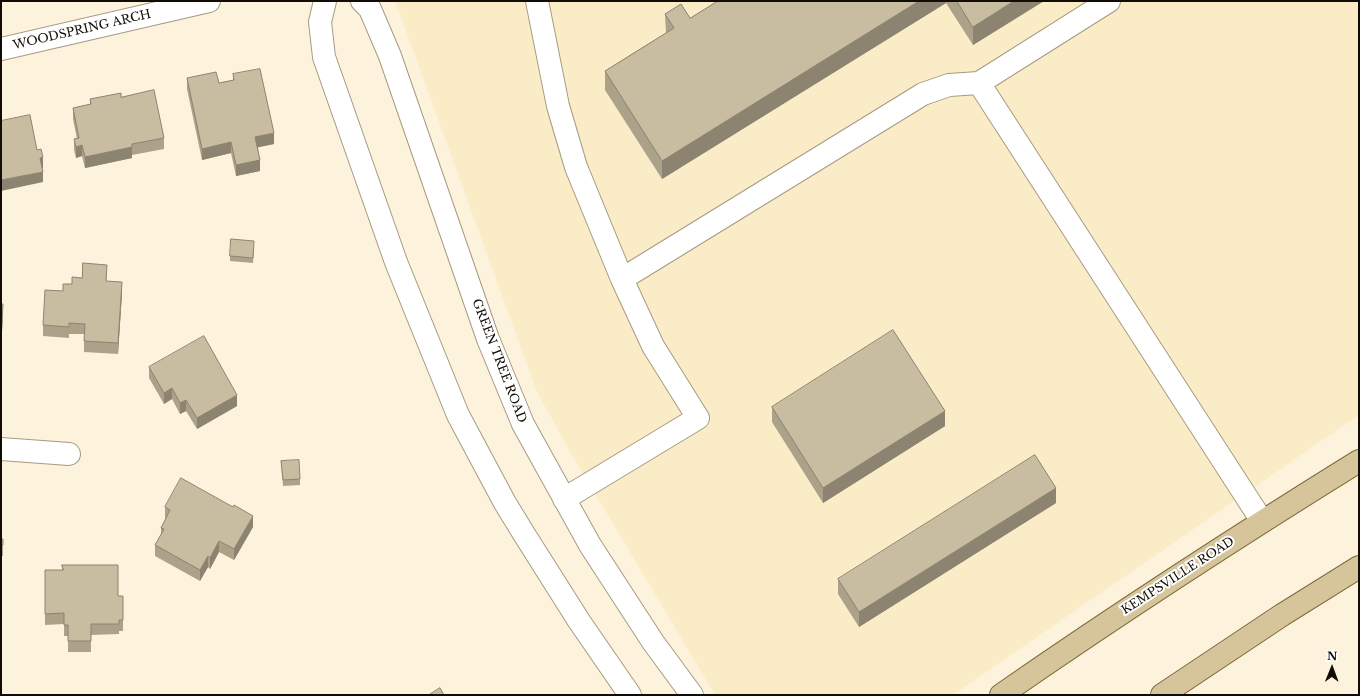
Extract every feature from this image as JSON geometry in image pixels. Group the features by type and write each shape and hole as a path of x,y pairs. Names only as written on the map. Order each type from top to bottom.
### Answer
{"main road":[{"name":"KEMPSVILLE ROAD","path":"1001,695 1084,637 1262,521 1359,461"},
{"path":"1162,695 1282,615 1359,567"}],"street":[{"name":"WOODSPRING ARCH","path":"1,49 210,1"},
{"path":"325,1 320,22 324,57 396,262 458,414 502,497 524,534 579,621 630,695"},
{"name":"GREEN TREE ROAD","path":"362,1 370,9 390,56 488,339 523,424 590,545 653,642 692,695"},
{"path":"537,1 558,106 576,168 622,278 653,346 698,418 564,498"},
{"path":"622,278 924,94 949,85 979,83 1109,1"},
{"path":"979,83 1262,521"},
{"path":"1,449 69,454"}],"shaded area":[{"path":"395,1 1359,1 1359,415 953,695 715,695 569,450 537,392"}],"building":[{"path":"718,1 919,1 662,161 605,71 674,28 665,14 681,4 690,18"},
{"path":"957,1 1014,1 973,27"},
{"path":"260,69 274,133 255,137 260,160 236,165 231,142 202,149 187,78 216,72 219,83 234,80 233,74"},
{"path":"154,90 164,138 132,144 132,147 85,157 82,145 76,147 74,139 79,138 73,108 91,104 90,99 121,93 121,97"},
{"path":"30,115 37,150 41,149 43,157 40,158 43,172 1,180 1,121"},
{"path":"231,239 254,241 253,258 230,256"},
{"path":"83,263 107,265 106,281 122,282 118,343 84,341 85,324 69,323 69,327 43,325 45,290 63,291 63,284 72,284 72,277 82,278"},
{"path":"1,304 3,304 1,339"},
{"path":"893,330 945,411 823,488 772,407"},
{"path":"204,336 237,395 197,418 186,400 180,403 172,388 164,393 149,367"},
{"path":"1035,455 1056,488 859,612 838,579"},
{"path":"299,460 300,479 283,480 281,461"},
{"path":"181,478 233,507 234,505 253,516 234,549 219,541 210,558 208,556 200,570 155,545 164,529 161,528 170,510 165,507"},
{"path":"1,539 3,539 3,545 1,545"},
{"path":"62,565 118,565 118,596 123,596 123,620 119,620 119,624 91,624 91,641 68,641 68,625 64,625 64,613 45,614 45,570 63,570"},
{"path":"440,688 444,695 429,695"}]}
